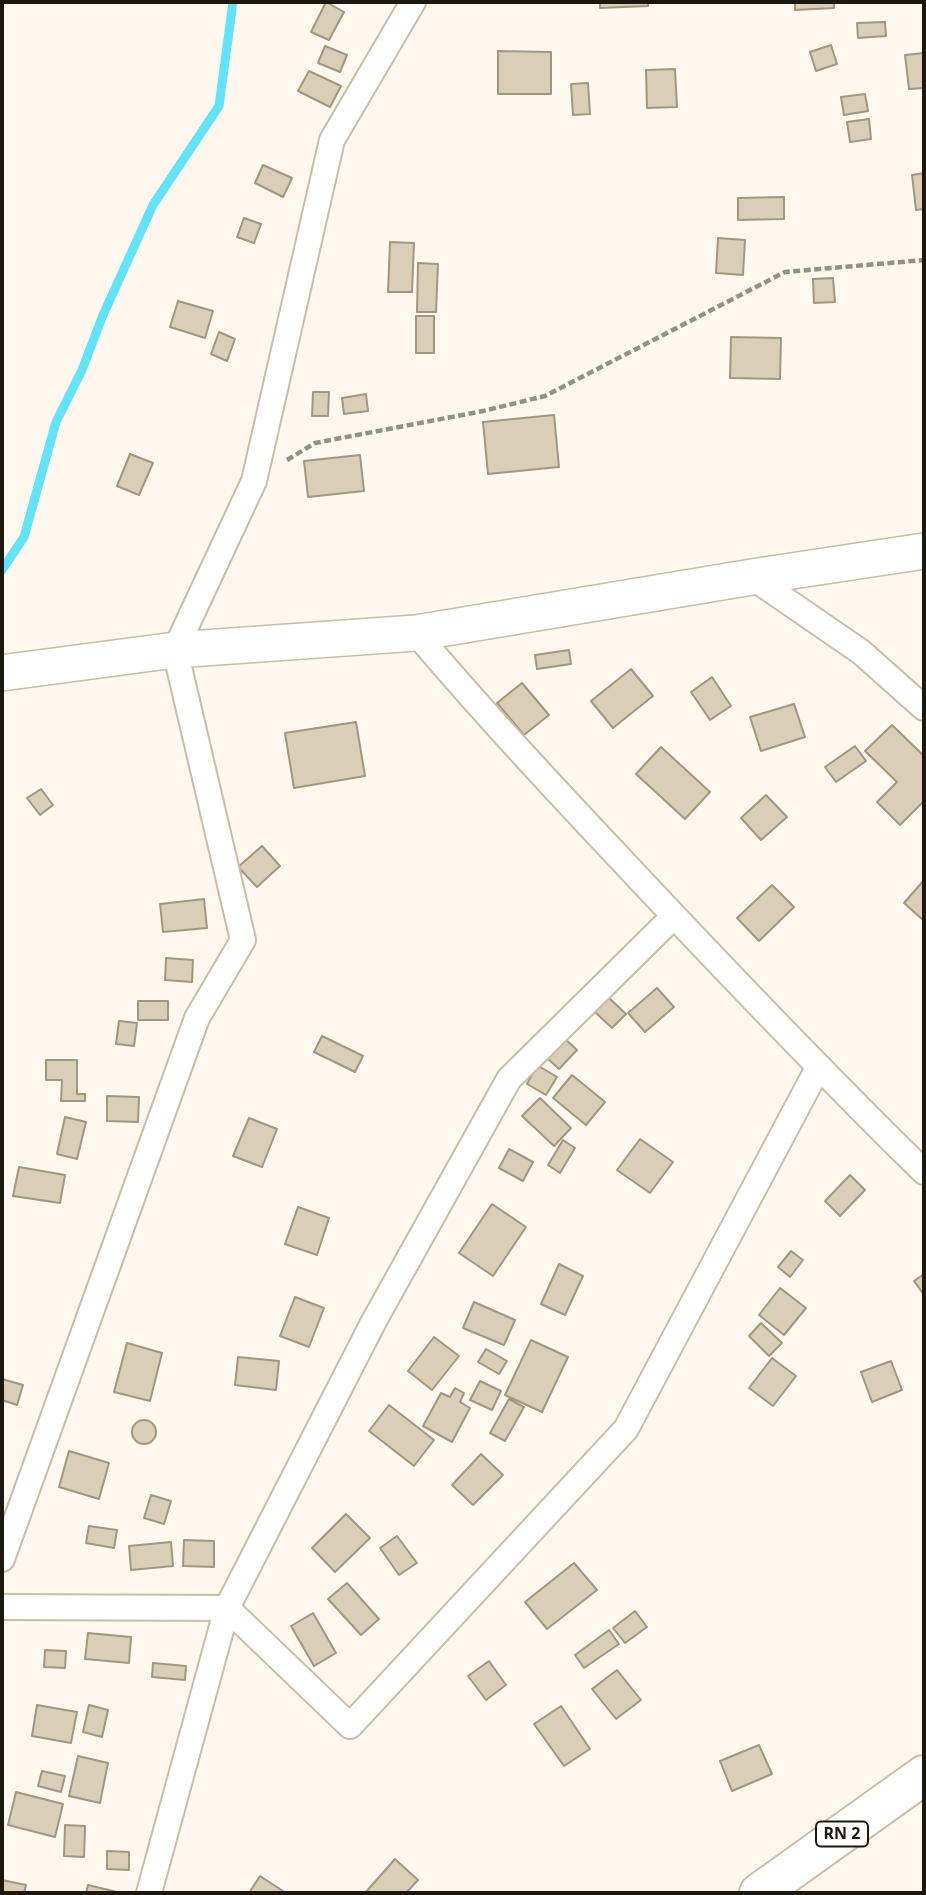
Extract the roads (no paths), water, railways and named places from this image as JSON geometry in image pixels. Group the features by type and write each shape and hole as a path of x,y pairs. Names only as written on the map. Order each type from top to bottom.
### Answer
{"main road":[{"name":"RN 2","path":"759,1893 924,1776"}],"street":[{"path":"2,1559 197,1018 243,940 175,650 254,481 332,140 413,2"},
{"path":"2,673 175,650 416,633 924,551"},
{"path":"752,577 861,652 924,708"},
{"path":"416,633 473,701 674,916 818,1068 924,1172"},
{"path":"149,1893 228,1608 374,1321 509,1079 674,916"},
{"path":"2,1607 228,1608 350,1726 626,1429 818,1068"}],"waterway":[{"path":"2,570 24,537 56,422 82,370 103,315 153,205 219,106 233,2"}]}
